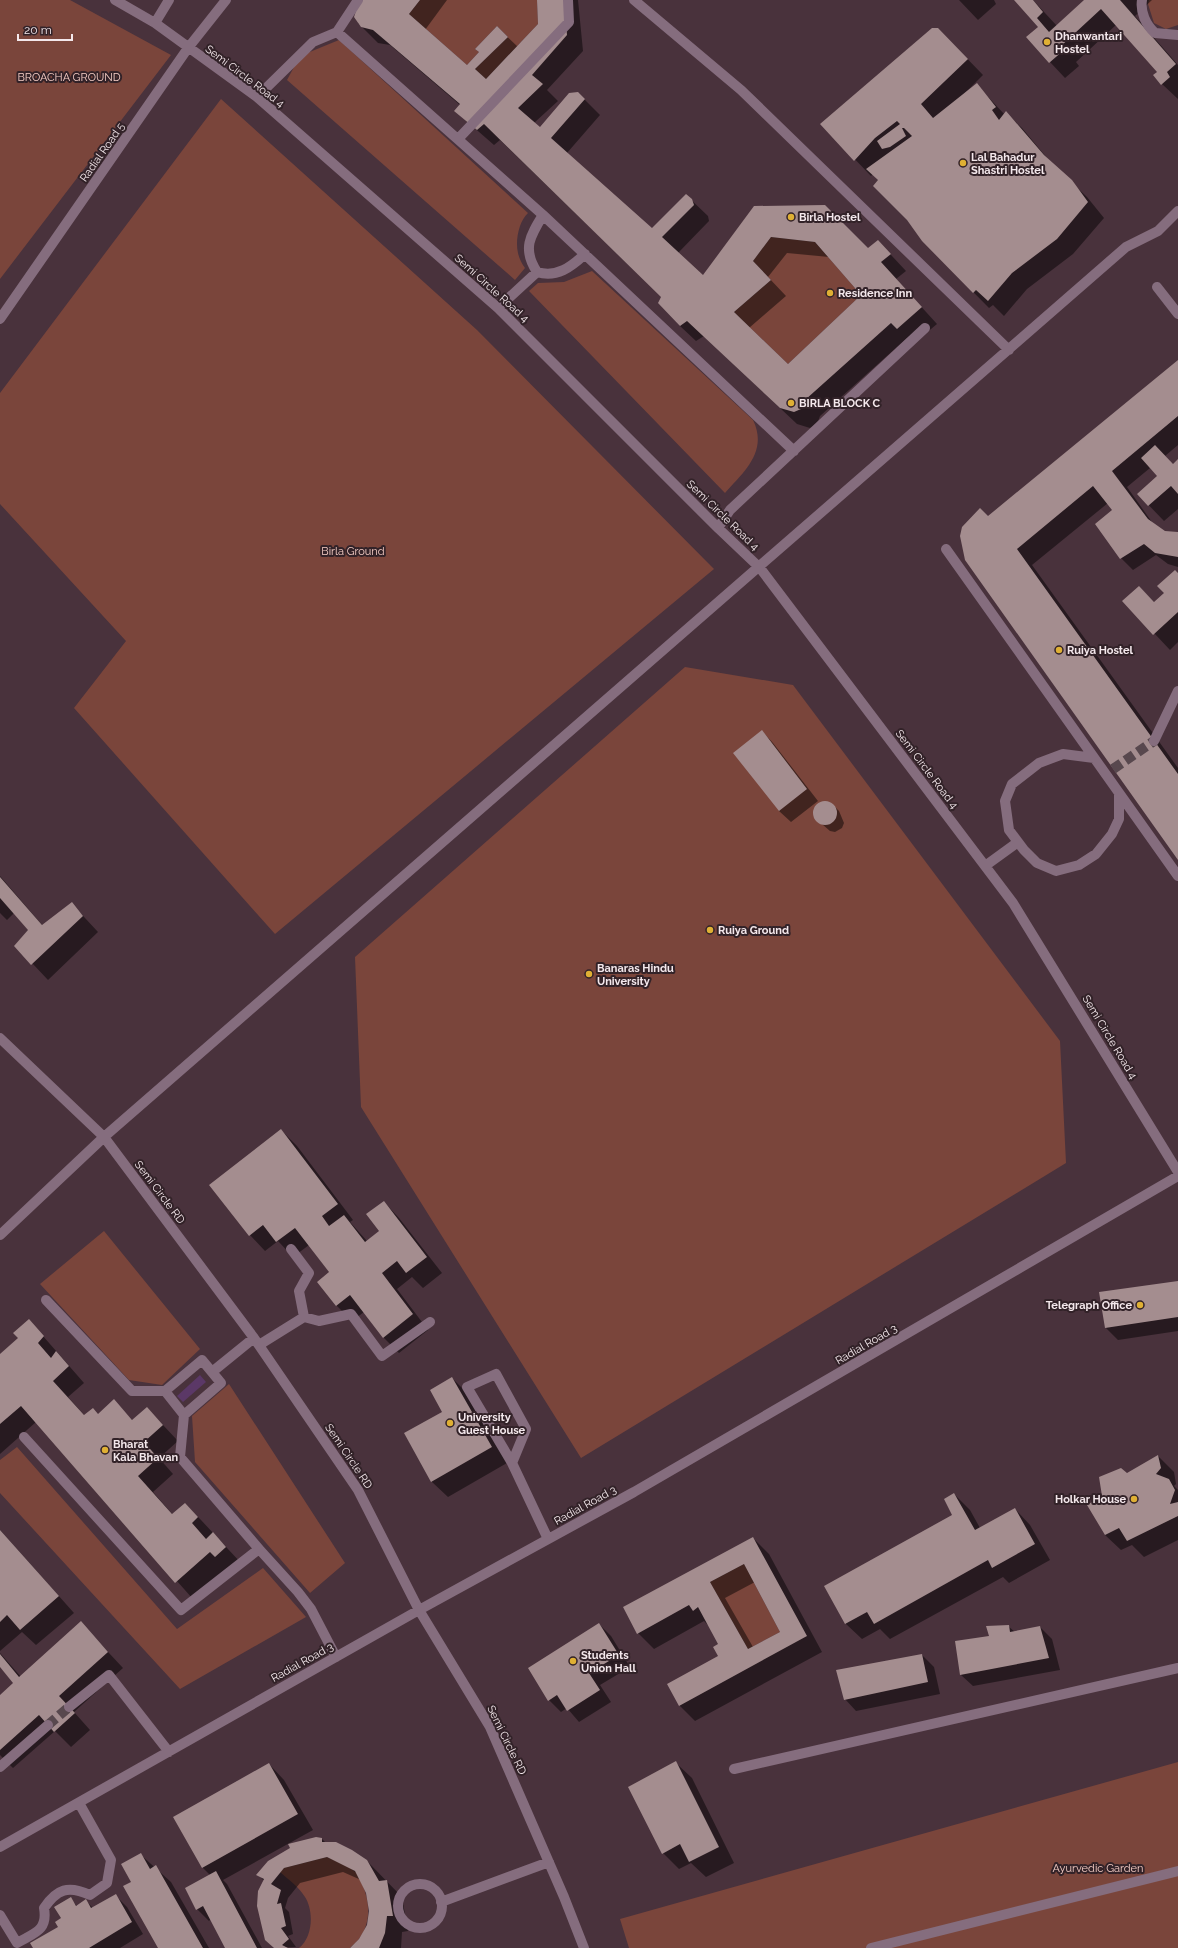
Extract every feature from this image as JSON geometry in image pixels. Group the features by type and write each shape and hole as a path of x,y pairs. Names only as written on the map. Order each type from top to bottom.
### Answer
{"street":[{"name":"Semi Circle Road 4","path":"115,0 155,23 256,97 498,308 760,568 1013,903 1178,1172"},
{"path":"155,23 169,0"},
{"name":"Radial Road 5","path":"0,319 188,48 226,0"},
{"path":"256,97 313,42 338,32 358,0"},
{"path":"458,139 569,22 568,0"},
{"path":"634,0 741,90 1009,350"},
{"path":"1142,0 1145,20 1155,33 1178,35"},
{"path":"338,32 543,215 794,451"},
{"path":"0,1235 104,1137 760,568 1126,247 1158,231 1178,211"},
{"path":"543,215 533,231 528,248 530,261 537,272 546,275 565,271 585,254"},
{"path":"498,308 537,272"},
{"path":"1157,286 1178,314"},
{"path":"718,528 730,510 925,328"},
{"path":"946,549 1094,758 1109,771 1119,793 1178,876"},
{"path":"1154,741 1178,691"},
{"path":"1094,758 1063,754 1039,763 1012,784 1005,801 1009,830 1037,863 1056,871 1079,865 1096,854 1112,834 1119,819 1119,793"},
{"path":"985,866 1018,842"},
{"name":"Semi Circle RD","path":"0,1038 104,1137 257,1342 358,1490 419,1610 490,1727 549,1862 584,1948"},
{"name":"Radial Road 3","path":"0,1847 419,1610 655,1480 1178,1176"},
{"path":"291,1249 309,1273 299,1291 304,1316"},
{"path":"46,1300 132,1391 165,1391 202,1360 221,1383 184,1415 180,1457 259,1550 298,1592 311,1609 336,1657"},
{"path":"212,1372 257,1342 304,1316 319,1321 351,1314 382,1356 430,1322"},
{"path":"512,1463 526,1429 496,1374 468,1387 512,1463 548,1539"},
{"path":"165,1391 184,1415"},
{"path":"24,1437 181,1610 259,1550"},
{"path":"734,1769 1178,1668"},
{"path":"69,1707 109,1675 169,1752"},
{"path":"0,1767 48,1725"},
{"path":"0,1915 17,1943 40,1930 46,1919 44,1908 52,1896 62,1891 76,1888 90,1895 107,1883 111,1860 79,1803"},
{"path":"441,1902 549,1862"},
{"path":"871,1948 1178,1871"},
{"path":"416,1885 429,1886 439,1896 441,1902 439,1917 428,1927 421,1928 407,1924 399,1911 400,1897 409,1887 416,1885"}],"shaded area":[{"name":"Banaras Hindu University","path":"0,0 1178,0 1178,1948 0,1948"},
{"path":"200,1375 206,1382 183,1402 177,1396"}],"green space":[{"name":"BROACHA GROUND","path":"0,0 70,0 171,55 0,279"},
{"path":"420,0 537,0 538,24 486,79 475,69 508,37 497,26 475,49 479,52 467,65 409,14"},
{"path":"1149,0 1178,0 1178,25 1166,29 1154,23 1148,4"},
{"path":"339,40 528,213 520,226 517,243 518,255 525,268 515,280 287,80 300,56"},
{"name":"Birla Ground","path":"221,99 477,330 714,569 275,934 74,708 126,641 0,504 0,393"},
{"path":"771,237 815,242 861,295 788,364 734,312 771,280 753,261"},
{"path":"592,271 753,420 757,431 758,441 756,451 747,468 725,493 529,291 538,283 564,282"},
{"path":"685,667 793,685 1060,1041 1066,1163 581,1458 361,1107 355,957"},
{"path":"104,1231 200,1349 162,1385 129,1380 40,1284"},
{"path":"229,1384 345,1563 310,1593 195,1462 192,1416"},
{"path":"17,1447 177,1629 263,1568 306,1617 180,1689 0,1493 0,1460"},
{"path":"744,1564 780,1632 748,1649 710,1582"},
{"name":"Ayurvedic Garden","path":"1178,1762 1178,1948 629,1948 620,1919"},
{"path":"327,1857 348,1867 358,1875 367,1901 368,1918 366,1927 357,1942 350,1948 299,1948 307,1937 311,1924 310,1909 303,1893 280,1872 284,1868"}],"building":[{"name":"Birla Hostel","path":"363,0 420,0 409,14 467,65 479,52 475,49 497,26 508,37 475,69 486,79 538,24 537,0 564,0 567,35 532,75 543,84 518,108 540,127 569,93 578,92 585,99 551,138 652,228 686,194 692,199 694,205 662,237 703,275 754,206 825,205 868,248 878,240 891,254 881,262 922,307 897,329 891,323 805,400 801,409 794,412 780,408 687,321 680,326 658,303 661,297 484,124 477,130 454,111 460,104 373,30 361,27 354,17 357,8","holes":["771,237 815,242 861,295 788,364 734,312 771,280 753,261"]},
{"name":"Dhanwantari Hostel","path":"1014,0 1033,0 1043,12 1037,18 1049,32 1084,0 1120,0 1176,64 1167,72 1170,77 1161,85 1153,75 1157,72 1101,9 1061,46 1064,50 1049,63 1026,37 1038,27"},
{"name":"Lal Bahadur Shastri Hostel","path":"932,28 938,28 968,59 921,104 933,118 977,83 996,107 992,110 999,120 1006,111 1044,155 1072,180 1088,202 1057,239 1012,273 988,301 976,290 973,293 922,241 907,220 873,186 878,180 866,169 912,136 904,128 902,128 906,136 890,147 882,149 877,141 900,124 897,121 875,138 854,161 820,124"},
{"name":"Ruiya Hostel","path":"1178,360 1178,416 1112,471 1148,519 1165,531 1178,532 1178,557 1155,553 1144,544 1120,559 1095,524 1112,510 1093,486 1017,549 1178,774 1178,860 965,560 960,536 962,527 980,508 988,516"},
{"path":"1155,445 1173,464 1178,459 1178,494 1171,486 1148,506 1137,494 1157,476 1141,458"},
{"path":"1175,570 1178,573 1178,612 1153,635 1122,601 1139,586 1154,602 1164,593 1157,586"},
{"path":"762,730 807,789 779,811 733,753"},
{"path":"825,801 830,802 836,808 836,818 830,824 825,825 820,824 814,818 813,813 814,808 820,802"},
{"path":"0,877 42,925 72,902 83,916 31,965 14,946 28,930 0,898"},
{"path":"281,1129 338,1204 322,1216 329,1226 344,1215 365,1242 379,1231 366,1214 384,1201 427,1257 406,1273 397,1261 382,1273 413,1314 383,1338 350,1295 336,1306 317,1282 329,1272 295,1228 276,1242 263,1225 249,1236 209,1185"},
{"name":"Telegraph Office","path":"1178,1281 1178,1317 1105,1328 1099,1292"},
{"name":"Bharat Kala Bhavan","path":"29,1319 44,1336 38,1343 51,1358 56,1351 69,1366 53,1381 84,1415 93,1408 98,1414 114,1399 132,1420 147,1407 163,1425 144,1442 158,1458 138,1476 172,1514 185,1503 198,1517 192,1523 206,1539 213,1532 226,1547 215,1557 210,1552 175,1583 21,1406 0,1424 0,1354 18,1338 13,1333"},
{"name":"University Guest House","path":"452,1377 492,1447 431,1482 404,1433 442,1412 430,1390"},
{"name":"Holkar House","path":"1158,1455 1161,1468 1156,1474 1169,1479 1175,1490 1170,1504 1178,1502 1178,1516 1127,1541 1119,1528 1105,1535 1087,1505 1102,1496 1099,1477 1121,1468 1127,1473"},
{"path":"954,1493 975,1530 1015,1508 1035,1544 992,1568 988,1560 874,1624 867,1612 845,1624 824,1586 952,1515 944,1499"},
{"path":"0,1530 59,1596 20,1630 7,1615 0,1622"},
{"path":"753,1537 807,1636 679,1706 667,1684 718,1656 713,1647 718,1644 698,1607 693,1611 689,1605 637,1634 623,1607","holes":["744,1564 780,1632 748,1649 710,1582"]},
{"path":"81,1621 108,1652 59,1696 75,1713 54,1732 39,1715 0,1750 0,1695 13,1683 0,1667 0,1654 19,1677"},
{"name":"Students Union Hall","path":"599,1623 619,1655 589,1673 600,1690 567,1711 557,1695 548,1701 528,1668"},
{"path":"1009,1625 1010,1632 1040,1626 1049,1658 960,1675 955,1641 989,1636 986,1626"},
{"path":"922,1654 928,1682 844,1700 836,1670"},
{"path":"676,1761 719,1847 689,1862 680,1844 662,1854 628,1787"},
{"path":"269,1763 298,1814 202,1868 173,1817"},
{"path":"316,1837 322,1838 322,1842 336,1842 352,1850 367,1860 379,1881 387,1880 393,1916 387,1916 385,1933 379,1948 350,1948 359,1939 367,1925 369,1911 366,1893 355,1871 327,1857 284,1868 271,1884 281,1890 277,1904 281,1903 286,1926 281,1928 289,1939 282,1945 288,1948 274,1948 265,1940 257,1906 258,1891 264,1879 256,1875 268,1861 290,1848 288,1844"},
{"path":"141,1853 150,1869 156,1865 203,1948 158,1948 123,1886 131,1882 121,1864"},
{"path":"216,1871 257,1948 225,1948 203,1906 196,1910 185,1888"},
{"path":"116,1894 132,1922 89,1948 33,1948 30,1943 58,1927 55,1922 61,1918 54,1907 71,1897 76,1906 86,1899 91,1908"}],"tunnel":[{"path":"1113,769 1154,741"},
{"path":"48,1725 69,1707"}],"place":[{"name":"Dhanwantari Hostel","path":"1047,42"},
{"name":"Lal Bahadur Shastri Hostel","path":"963,163"},
{"name":"Birla Hostel","path":"791,217"},
{"name":"Residence Inn","path":"830,293"},
{"name":"BIRLA BLOCK C","path":"791,403"},
{"name":"Ruiya Hostel","path":"1059,650"},
{"name":"Ruiya Ground","path":"710,930"},
{"name":"Banaras Hindu University","path":"589,974"},
{"name":"Telegraph Office","path":"1140,1305"},
{"name":"University Guest House","path":"450,1423"},
{"name":"Bharat Kala Bhavan","path":"105,1450"},
{"name":"Holkar House","path":"1134,1499"},
{"name":"Students Union Hall","path":"573,1661"}]}
